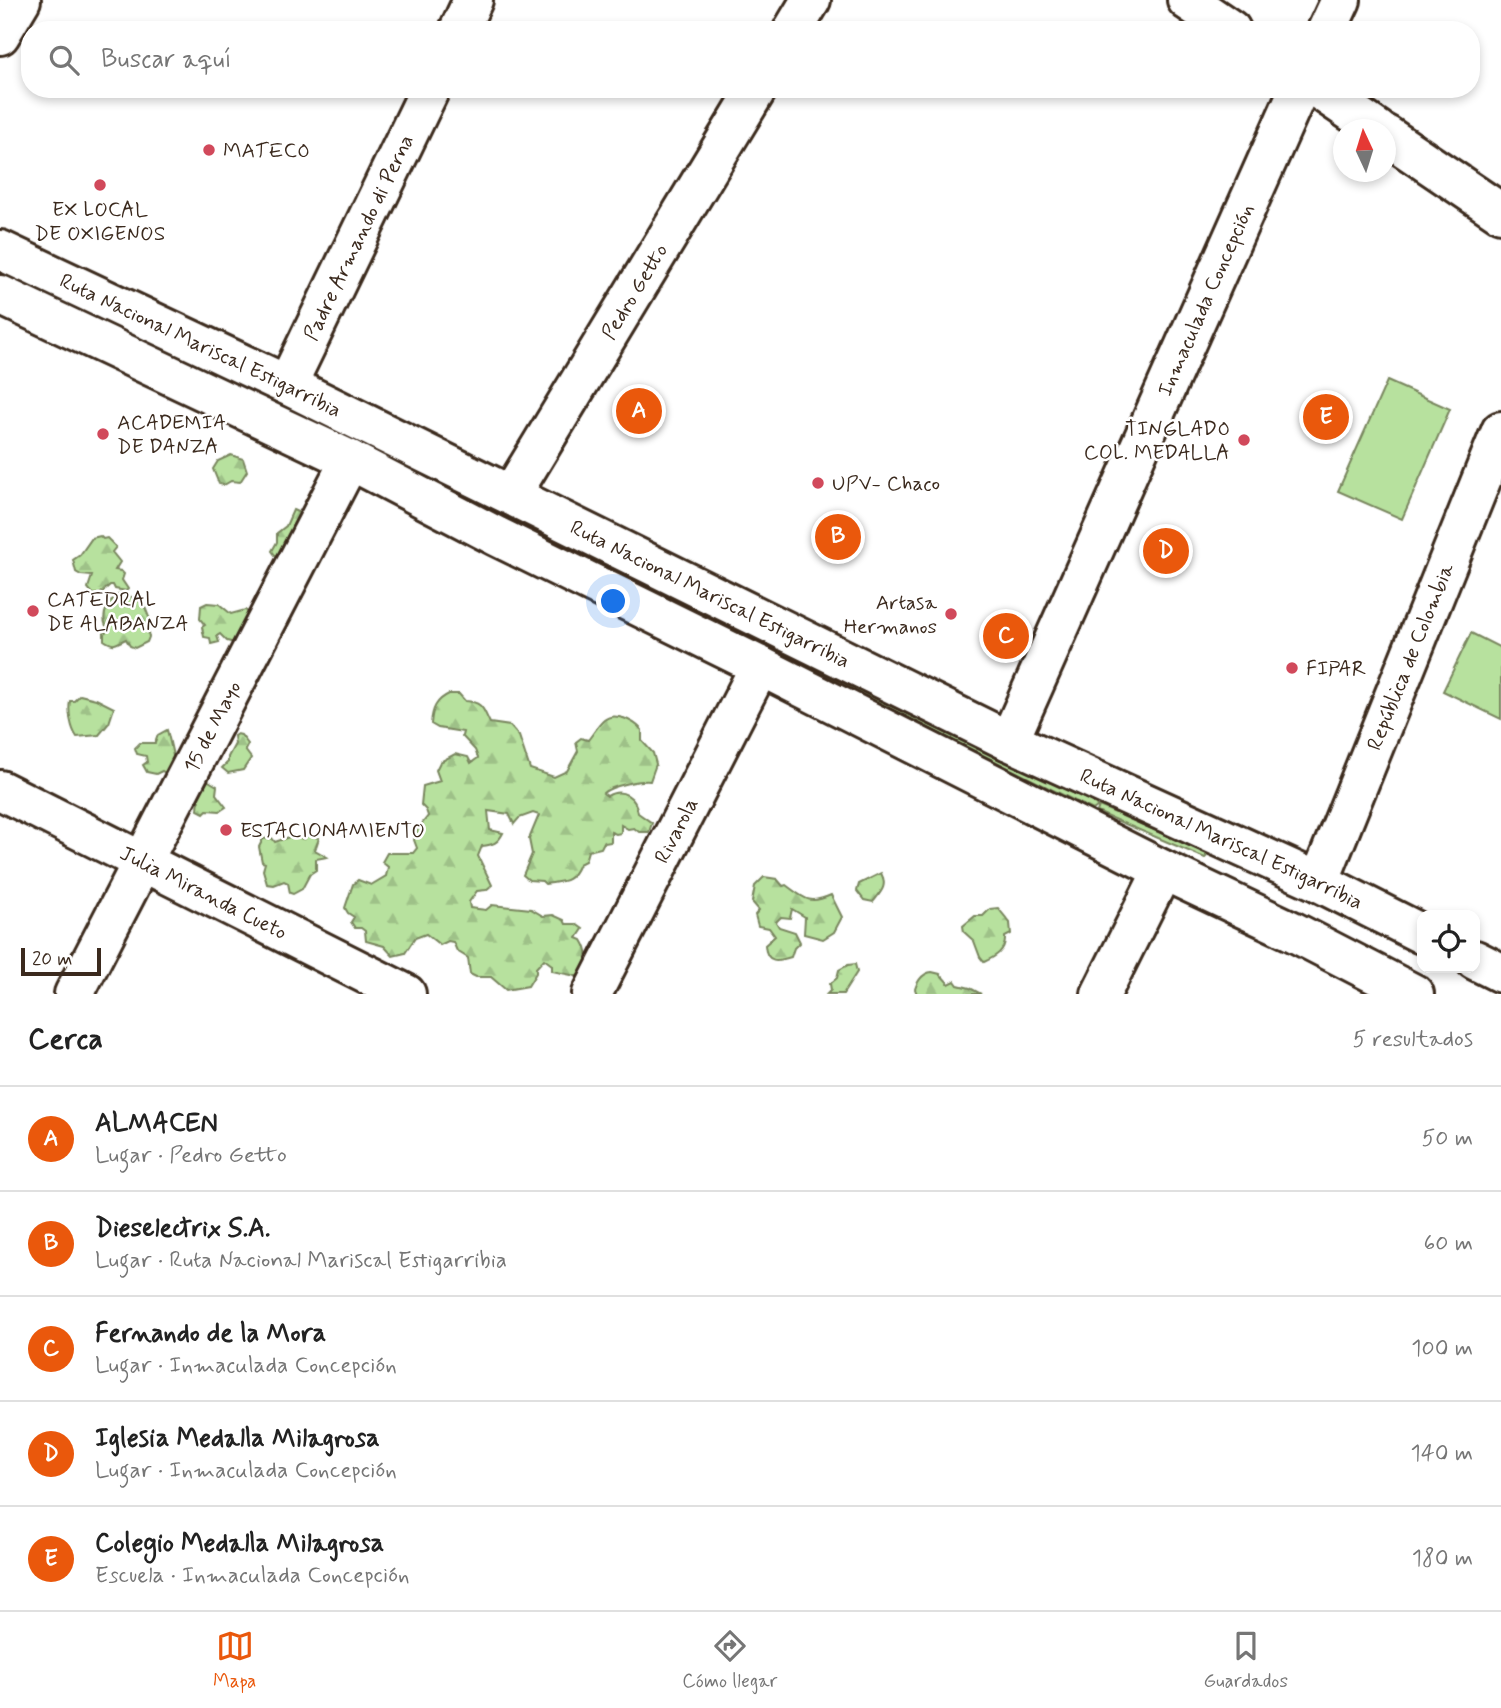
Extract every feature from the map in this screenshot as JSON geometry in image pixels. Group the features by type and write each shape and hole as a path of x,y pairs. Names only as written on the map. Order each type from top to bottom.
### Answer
{"main road":[{"path":"0,35 20,0"},
{"path":"463,21 473,0"},
{"path":"798,21 811,0"},
{"path":"1187,0 1218,21"},
{"path":"1331,21 1341,0"},
{"name":"Padre Armando di Perna","path":"286,385 426,98"},
{"name":"Pedro Getto","path":"512,495 752,98"},
{"name":"Inmaculada Concepción","path":"1009,741 1295,98"},
{"path":"1331,98 1362,119"},
{"path":"1396,142 1501,213"},
{"name":"Ruta Nacional Mariscal Estigarribia","path":"0,250 286,385 1009,741 1319,883 1417,932"},
{"name":"Ruta Nacional Mariscal Estigarribia","path":"0,295 350,460 496,536 1414,994"},
{"name":"República de Colombia","path":"1319,883 1487,505 1501,431"},
{"name":"15 de Mayo","path":"74,994 350,460"},
{"name":"Rivarola","path":"592,994 760,666"},
{"name":"Julia Miranda Cueto","path":"0,790 406,994"},
{"path":"1230,901 1251,852"},
{"path":"1101,994 1163,870"},
{"path":"1480,962 1501,973"}],"green space":[{"path":"0,266 256,388 253,394 0,273"},
{"path":"1387,381 1450,409 1402,519 1338,491"},
{"path":"257,389 1096,804 1097,807 1093,810 742,633 254,395"},
{"path":"231,455 243,459 247,471 240,482 219,484 213,469 218,461"},
{"path":"293,510 302,514 280,555 275,555 272,551 277,542 277,533 286,526"},
{"path":"92,538 107,538 116,547 112,552 120,562 115,570 124,574 122,580 128,589 126,591 110,585 100,594 93,594 88,588 92,576 76,572 73,560"},
{"path":"124,592 143,602 152,625 147,629 147,642 135,648 130,646 126,639 114,644 104,640 104,633 109,630 104,619 107,607 114,597"},
{"path":"207,603 219,604 231,614 245,610 251,614 235,643 227,641 220,634 217,636 219,642 211,644 210,638 204,637 202,627 205,625 200,619 201,606"},
{"path":"1471,633 1501,648 1501,719 1443,691"},
{"path":"449,694 459,694 465,701 479,705 490,723 510,726 519,736 530,769 554,777 567,771 578,751 576,742 581,738 588,740 608,717 624,718 639,727 642,730 642,741 653,753 656,764 650,781 625,784 603,793 607,796 623,793 631,798 638,813 652,823 649,832 639,832 621,825 621,833 611,832 611,842 604,842 601,848 588,851 585,861 579,864 573,875 566,880 545,884 542,881 529,880 523,875 532,854 529,839 539,815 533,813 519,818 514,824 509,814 488,811 490,830 503,833 495,843 482,846 478,856 492,885 486,890 477,891 469,902 470,908 486,910 492,905 531,909 543,916 553,915 564,920 566,924 576,924 583,929 577,938 582,940 587,954 587,963 581,977 552,971 552,965 544,959 536,968 528,986 506,990 491,977 476,977 470,974 468,958 457,951 453,942 440,945 426,934 415,938 405,953 393,956 384,946 366,941 365,931 355,928 351,922 354,917 345,908 353,884 358,880 371,885 386,876 388,867 382,862 387,853 413,853 417,848 414,840 417,830 428,816 421,805 423,786 440,781 436,770 440,762 455,754 468,757 471,763 478,758 475,750 462,736 463,732 438,728 431,724 435,706"},
{"path":"80,695 114,708 109,723 99,735 77,737 75,734 70,720 70,701"},
{"path":"167,730 174,760 167,774 162,771 156,774 147,772 143,765 147,762 146,756 137,754 135,748 140,743 155,743 158,735"},
{"path":"237,734 248,744 245,750 251,758 243,770 228,773 222,768 228,762 235,744 234,736"},
{"path":"207,780 217,786 216,794 226,807 220,811 207,810 204,813 198,810 199,796"},
{"path":"1099,806 1209,854 1205,858 1097,812"},
{"path":"307,835 319,838 315,850 327,857 316,859 316,870 310,874 302,889 293,894 290,893 288,883 284,881 274,885 267,884 263,870 265,863 262,862 259,847 263,839 272,838 275,842 292,836 304,839"},
{"path":"881,873 884,885 881,892 873,902 864,900 857,891 859,884"},
{"path":"764,877 777,879 783,886 786,885 807,899 817,900 831,895 842,917 834,932 823,939 804,934 805,917 792,909 790,918 781,917 776,922 779,927 795,932 800,942 791,957 777,960 770,958 765,945 775,936 769,928 758,926 755,915 759,910 752,902 755,886"},
{"path":"998,908 1010,923 1011,934 1005,937 1004,946 999,953 984,962 974,941 964,932 963,926 975,916 983,916 990,909"},
{"path":"855,964 857,972 843,994 827,994 839,970"},
{"path":"932,972 940,974 949,984 955,981 958,985 981,994 917,994 915,989 919,980"}],"place":[{"name":"MATECO","path":"209,150"},
{"name":"EX LOCAL DE OXIGENOS","path":"100,185"},
{"name":"ALMACEN","path":"639,411"},
{"name":"Colegio Medalla Milagrosa","path":"1326,417"},
{"name":"ACADEMIA DE DANZA","path":"103,434"},
{"name":"TINGLADO COL. MEDALLA","path":"1244,440"},
{"name":"UPV- Chaco","path":"818,483"},
{"name":"Dieselectrix S.A.","path":"838,537"},
{"name":"Iglesia Medalla Milagrosa","path":"1166,551"},
{"name":"CATEDRAL DE ALABANZA","path":"33,611"},
{"name":"Artasa Hermanos","path":"951,614"},
{"name":"Fernando de la Mora","path":"1006,636"},
{"name":"FIPAR","path":"1292,668"},
{"name":"ESTACIONAMIENTO","path":"226,830"}]}
